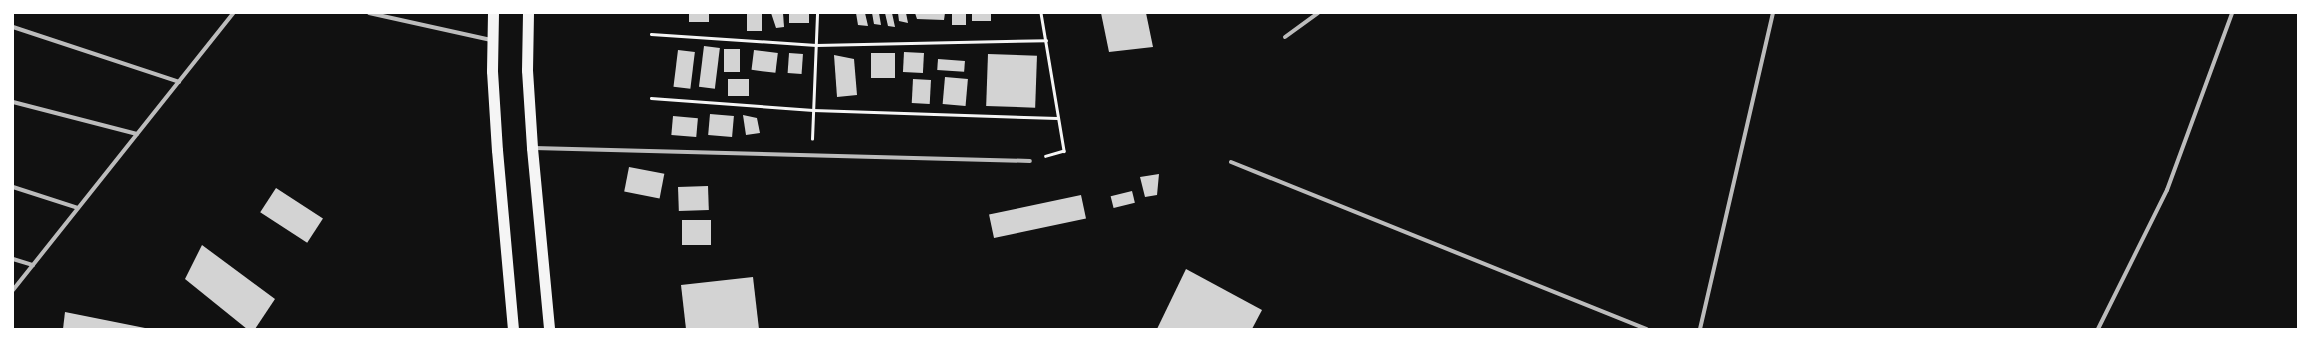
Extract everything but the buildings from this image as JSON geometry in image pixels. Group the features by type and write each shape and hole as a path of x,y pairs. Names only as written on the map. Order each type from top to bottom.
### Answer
{"highway":[{"path":"493,13 492,40 500,197 513,329"},
{"path":"528,13 527,63 532,148 548,329"}],"street":[{"path":"13,290 233,13"},
{"path":"369,13 492,40"},
{"path":"1285,37 1318,13"},
{"path":"1700,329 1773,13"},
{"path":"2098,329 2167,190 2232,13"},
{"path":"13,27 178,82"},
{"path":"13,102 137,134"},
{"path":"532,148 1030,161"},
{"path":"1232,162 1647,329"},
{"path":"13,187 78,208"},
{"path":"13,259 33,265"}],"path":[{"path":"811,155 817,13"},
{"path":"1030,161 1064,151 1041,13"},
{"path":"651,34 816,45 1046,40"},
{"path":"651,98 813,110 1058,118"}]}
